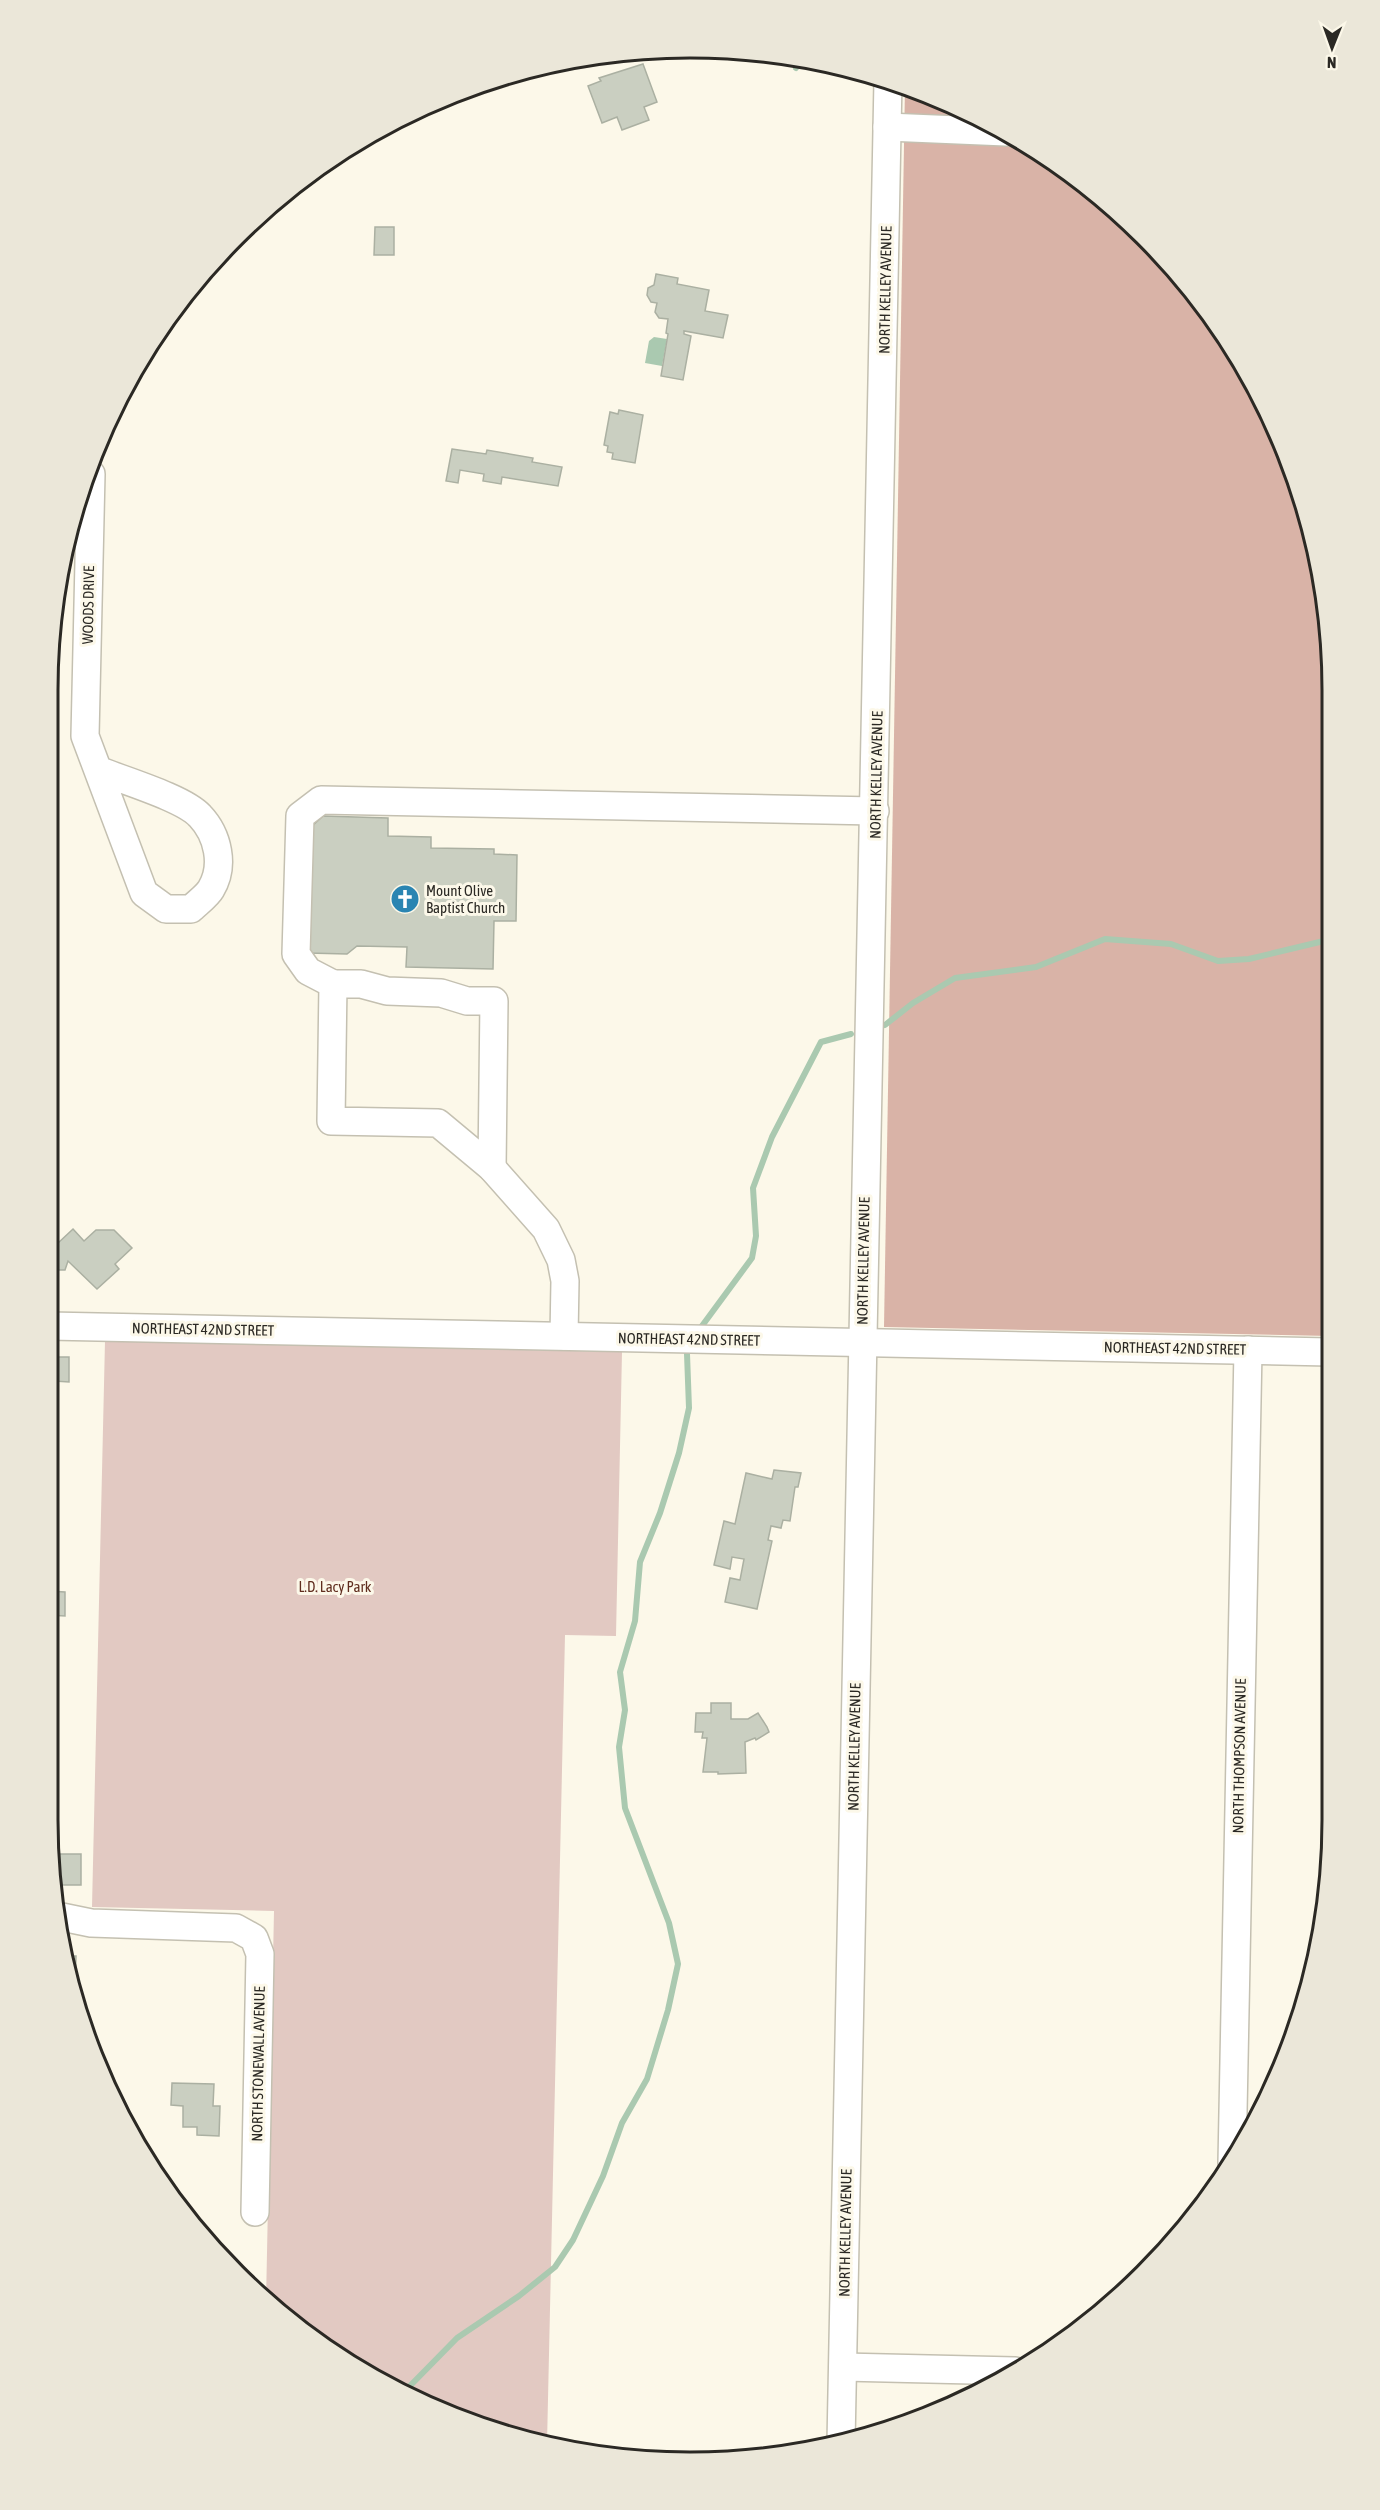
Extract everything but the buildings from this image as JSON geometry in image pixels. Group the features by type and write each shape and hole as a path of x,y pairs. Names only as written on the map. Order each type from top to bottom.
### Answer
{"street":[{"name":"NORTH KELLEY AVENUE","path":"841,2433 861,1342 875,811 888,90"},
{"path":"887,127 983,131"},
{"name":"WOODS DRIVE","path":"91,491 86,736 98,770"},
{"path":"98,770 175,801 200,815 213,838 221,859 211,889 191,909 166,909 144,893 98,770"},
{"path":"492,1168 494,1001 467,1001 441,993 387,991 361,984 333,984 308,971 296,954 300,816 321,800 875,811"},
{"path":"333,984 331,1121 438,1123 492,1168 546,1229 561,1260 565,1281 564,1336"},
{"name":"NORTHEAST 42ND STREET","path":"58,1326 1322,1352"},
{"name":"NORTH THOMPSON AVENUE","path":"1232,2143 1248,1350"},
{"name":"NORTH STONEWALL AVENUE","path":"67,1918 91,1923 236,1928 254,1938 260,1954 255,2212"},
{"path":"843,2367 999,2371"}],"green space":[{"name":"L.D. Lacy Park","path":"105,1341 622,1352 616,1636 565,1635 547,2435 487,2418 448,2403 374,2367 306,2321 266,2288 274,1911 92,1907"}],"shaded area":[{"path":"905,97 969,124 1041,165 1106,215 1137,243 1191,306 1237,374 1273,448 1288,487 1300,527 1316,608 1322,690 1322,1336 884,1327"},
{"path":"654,337 667,339 662,366 645,363 649,341"}],"waterway":[{"path":"885,1025 913,1003 955,978 1036,967 1105,939 1171,944 1218,961 1249,959 1322,941"},
{"path":"699,1330 752,1258 756,1236 753,1188 772,1137 821,1042 851,1034"},
{"path":"410,2386 457,2338 519,2296 555,2267 573,2240 603,2176 622,2123 647,2079 668,2010 678,1964 669,1923 625,1808 619,1747 625,1710 620,1672 635,1621 640,1562 660,1513 679,1453 689,1408 687,1354"}],"place":[{"name":"Mount Olive Baptist Church","path":"405,899"}]}
